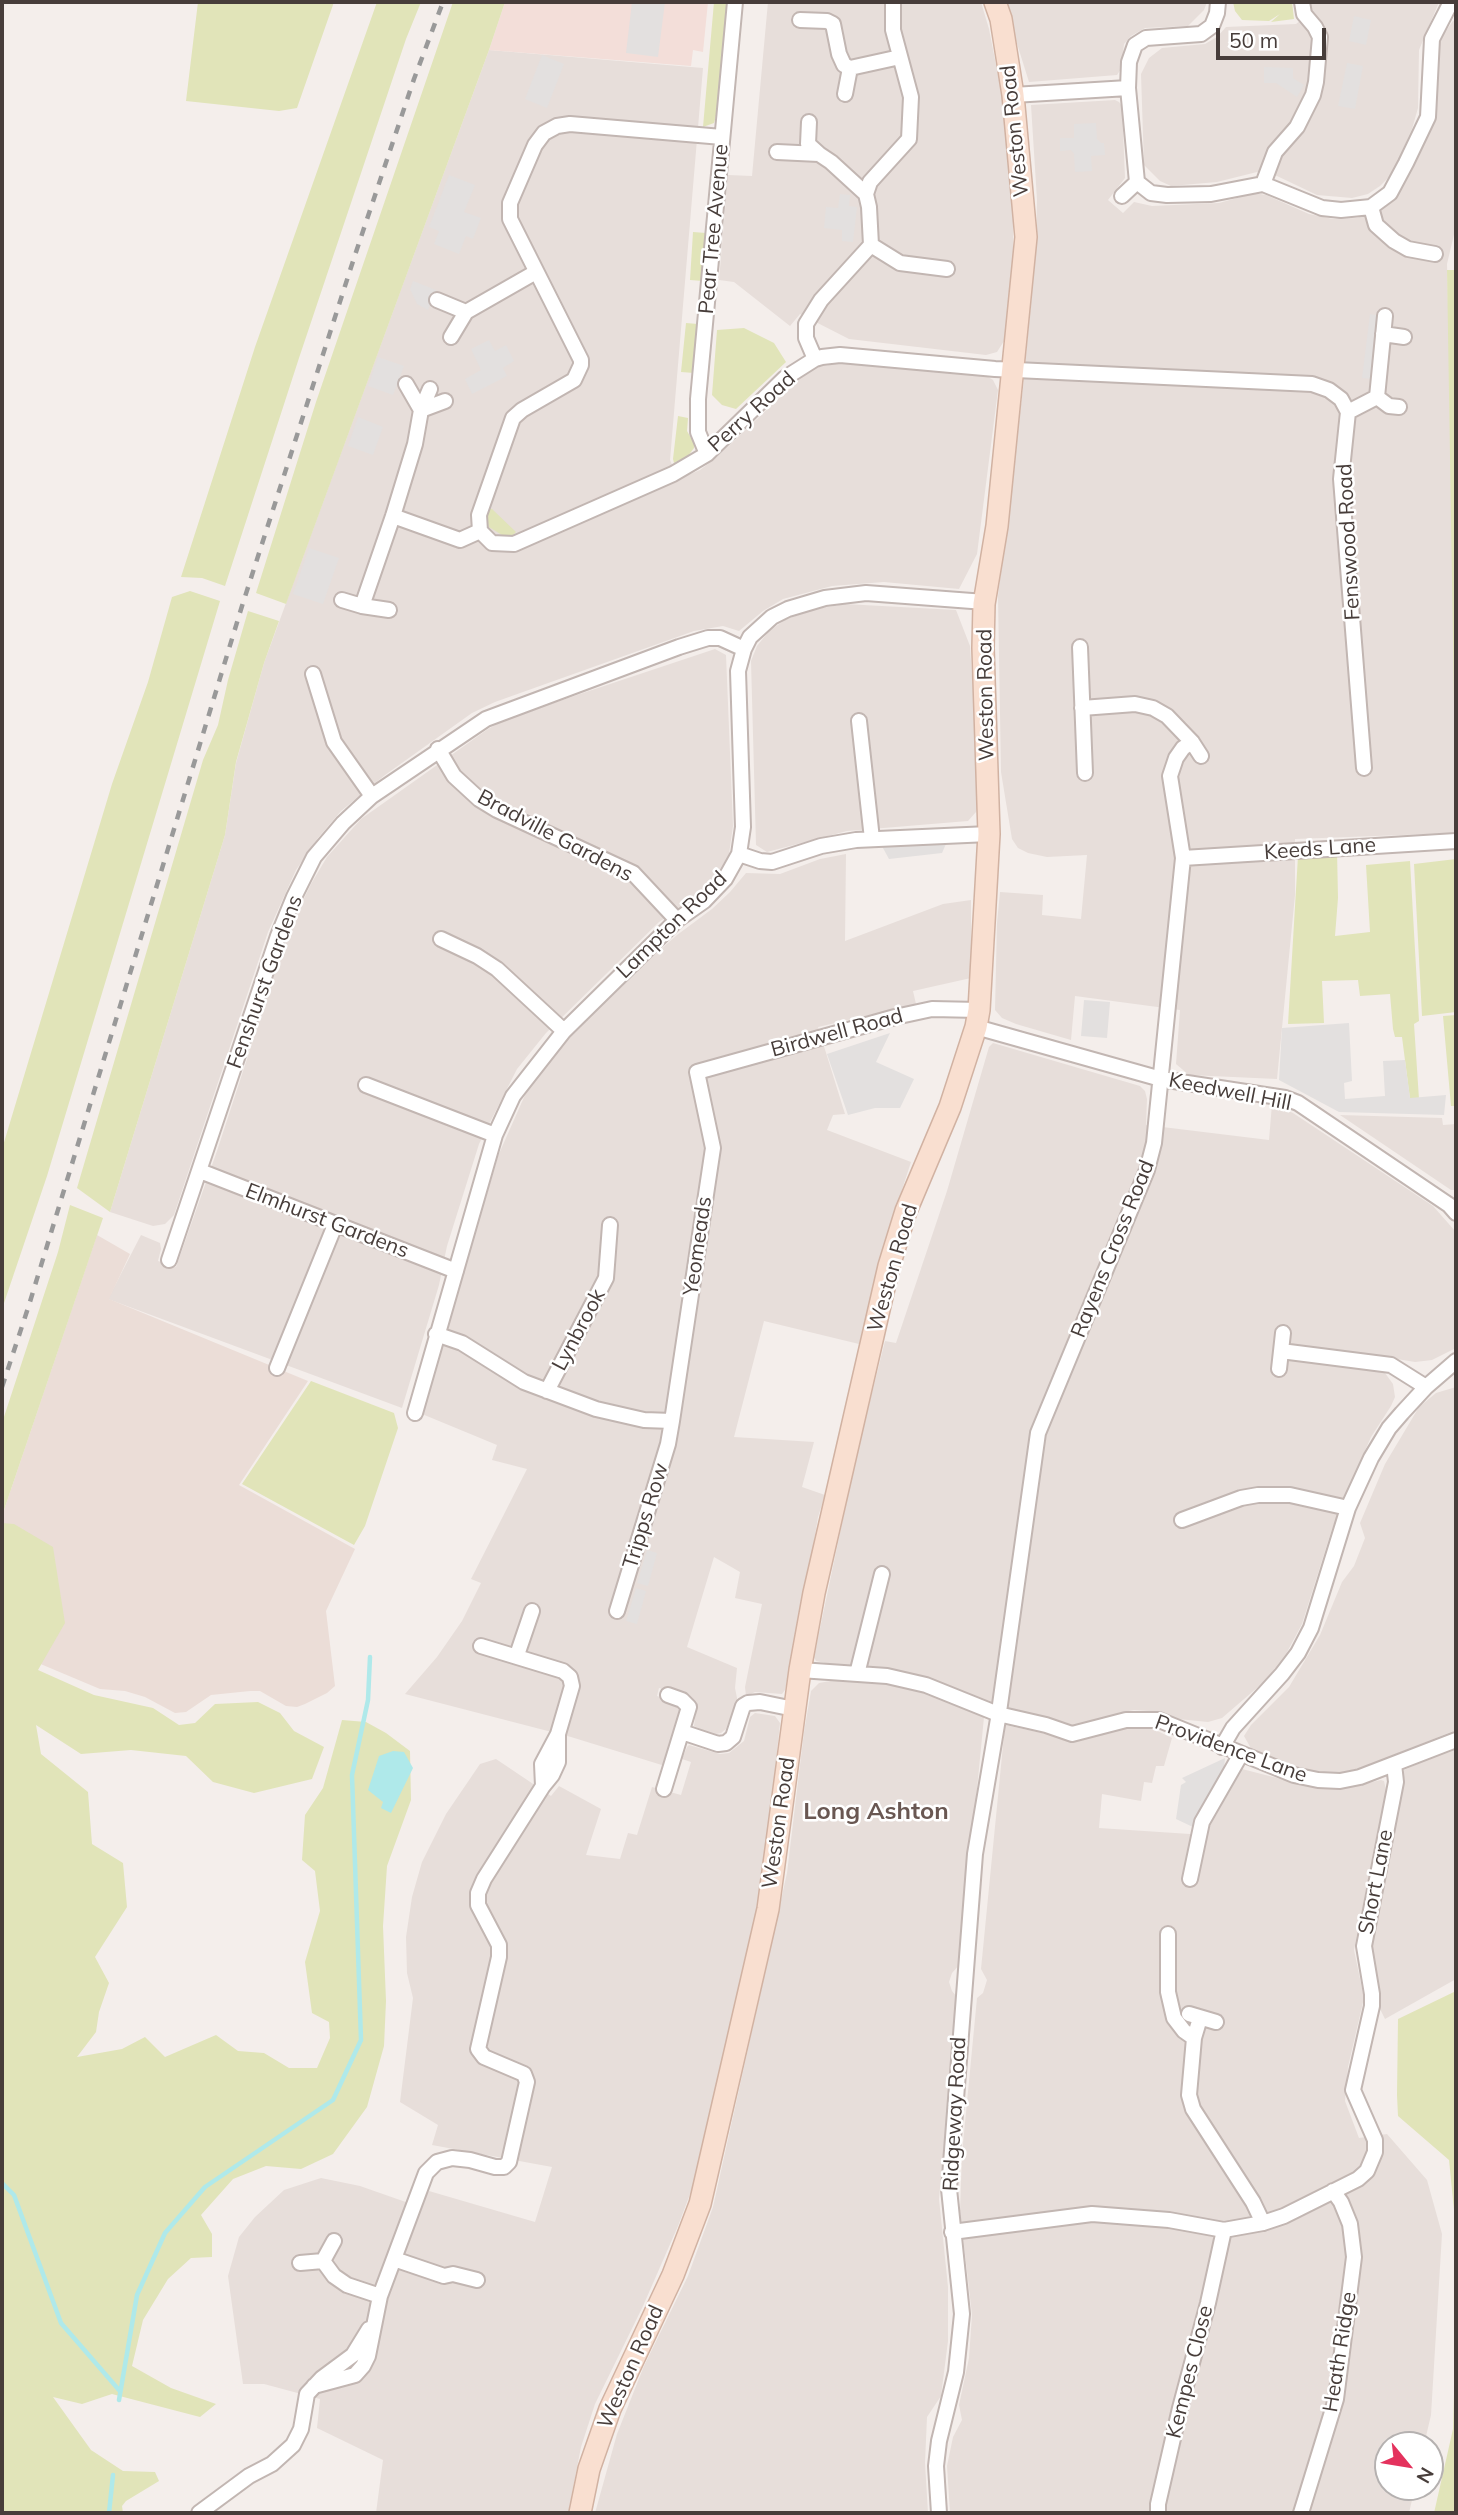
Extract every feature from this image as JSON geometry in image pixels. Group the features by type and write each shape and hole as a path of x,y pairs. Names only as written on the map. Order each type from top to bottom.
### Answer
{"street":[{"name":"Pear Tree Avenue","path":"707,454 698,432 698,400 735,2"},
{"path":"815,359 806,338 806,324 821,300 871,245 866,194 870,182 909,139 911,97 893,30 893,2"},
{"name":"Weston Road","path":"580,2513 589,2469 610,2409 673,2275 701,2204 768,1909 794,1709 814,1593 897,1240 950,1107 977,1018 989,834 985,602 997,526 1026,237 1013,95 1001,19 995,2"},
{"path":"1218,2 1212,26 1201,34 1146,38 1135,45 1129,62 1128,88 1137,182 1151,193 1167,195 1211,194 1263,184 1322,208 1341,210 1371,207 1390,193 1428,117 1432,39 1453,5"},
{"path":"1263,184 1275,152 1297,127 1313,95 1316,82 1320,37 1304,14 1302,2"},
{"path":"800,20 827,21 833,24 839,54 844,65 850,68 900,57"},
{"path":"845,94 850,68"},
{"path":"1013,95 1128,88"},
{"path":"809,122 808,144 866,194"},
{"path":"393,516 460,540 480,531 479,516 513,418 574,380 581,365 581,360 510,219 510,203 535,145 544,133 570,124 723,137"},
{"path":"777,152 819,154"},
{"path":"1122,196 1137,182"},
{"path":"1371,207 1376,225 1394,241 1408,249 1435,254"},
{"path":"871,245 900,263 947,269"},
{"path":"452,337 466,312 536,272"},
{"path":"437,300 466,312"},
{"path":"1377,397 1385,316"},
{"path":"1383,334 1404,337"},
{"name":"Perry Road","path":"480,531 492,543 514,544 673,474 707,454 785,378 815,359 840,355 1013,370"},
{"path":"1013,370 1312,384 1342,399 1348,412 1377,397"},
{"path":"406,384 421,411"},
{"path":"362,606 393,516 415,443 421,411 430,389"},
{"path":"1377,397 1389,406 1399,407"},
{"path":"421,411 445,401"},
{"name":"Fenswood Road","path":"1348,412 1342,479 1364,768"},
{"name":"Lampton Road","path":"415,1413 495,1135 513,1096 564,1031 677,920 704,901 725,879 739,854 743,827 738,671 744,649 759,627 788,609 825,598 866,593 985,602"},
{"path":"342,600 389,610"},
{"name":"Fenshurst Gardens","path":"169,1260 278,936 314,857 343,823 372,796 486,719 678,647 709,638 720,638 744,649"},
{"path":"1080,647 1085,773"},
{"path":"313,674 334,742 372,796"},
{"path":"1082,709 1135,704 1153,708 1167,716 1192,742 1201,756"},
{"path":"859,721 872,839"},
{"name":"Rayens Cross Road","path":"998,1714 1038,1433 1147,1170 1154,1143 1183,858 1170,776 1176,758 1183,748 1192,742"},
{"name":"Bradville Gardens","path":"438,749 454,776 480,799 497,810 632,873 677,920"},
{"path":"739,854 772,862 821,846 872,839 989,834"},
{"name":"Keeds Lane","path":"1183,858 1456,841"},
{"path":"441,939 497,969 564,1031"},
{"name":"Birdwell Road","path":"697,1072 932,1009 977,1018"},
{"name":"Keedwell Hill","path":"977,1018 1161,1079 1285,1098 1298,1103 1454,1206"},
{"name":"Yeomeads","path":"673,1421 713,1148 697,1072"},
{"path":"366,1085 495,1135"},
{"name":"Elmhurst Gardens","path":"200,1171 456,1271"},
{"path":"277,1368 335,1225"},
{"name":"Lynbrook","path":"547,1391 606,1278 610,1225"},
{"path":"1279,1369 1283,1333"},
{"name":"Lynbrook","path":"436,1334 462,1343 513,1376 547,1391 619,1416 673,1421"},
{"path":"1281,1351 1391,1365 1426,1387"},
{"path":"1222,1747 1233,1728 1298,1653 1311,1628 1348,1507 1371,1458 1389,1429 1426,1387 1454,1368"},
{"name":"Tripps Row","path":"617,1611 673,1421"},
{"path":"1182,1520 1241,1498 1277,1494 1348,1507"},
{"path":"1200,1513 1205,1528"},
{"path":"857,1674 882,1574"},
{"path":"517,1655 532,1611"},
{"path":"199,2513 248,2476 272,2464 293,2445 301,2429 307,2394 314,2386 355,2375 363,2366 368,2356 380,2296 426,2172 437,2162 452,2158 504,2167 509,2162 527,2082 524,2074 484,2057 478,2049 499,1957 499,1945 478,1905 478,1893 484,1879 558,1762 558,1734 572,1686 570,1677 563,1671 481,1646"},
{"name":"Providence Lane","path":"800,1670 887,1676 926,1685 998,1714 1072,1734 1126,1720 1159,1720 1241,1755 1294,1775 1318,1780 1340,1781 1360,1777 1456,1740"},
{"path":"664,1789 689,1707 682,1700 668,1695"},
{"path":"682,1732 718,1744 726,1743 733,1737 743,1706 748,1703 760,1702 794,1709"},
{"name":"Ridgeway Road","path":"939,2513 937,2453 956,2372 962,2314 949,2189 975,1854 998,1714"},
{"path":"1190,1880 1202,1822 1241,1755"},
{"name":"Short Lane","path":"1224,2230 1284,2216 1358,2179 1367,2171 1375,2152 1375,2140 1353,2090 1372,1994 1364,1937 1396,1783 1394,1763"},
{"path":"1168,1934 1159,1956 1174,2018 1184,2031 1194,2038"},
{"path":"1216,2022 1195,2016 1189,2095 1193,2109 1253,2202 1263,2223"},
{"name":"Heath Ridge","path":"1301,2513 1336,2399 1354,2257 1350,2224 1333,2191"},
{"path":"952,2232 1092,2214 1169,2220 1224,2230"},
{"name":"Kempes Close","path":"1158,2513 1224,2230"},
{"path":"323,2261 334,2241"},
{"path":"394,2259 444,2276 453,2274 477,2280"},
{"path":"323,2261 334,2276 347,2285 380,2296"},
{"path":"300,2263 323,2261"}],"shaded area":[{"path":"505,2 708,2 703,52 693,50 691,66 489,50"},
{"path":"632,2 665,2 658,57 626,53"},
{"path":"768,2 981,2 1004,106 1013,174 1013,266 1004,341 997,352 986,355 849,339 800,314 790,326 734,282 719,280 728,175 752,176"},
{"path":"1004,2 1207,2 1204,10 1188,26 1145,28 1131,36 1124,44 1121,69 1117,75 1029,82"},
{"path":"1306,2 1439,2 1419,50 1418,108 1412,129 1392,174 1368,194 1352,198 1317,195 1277,176 1257,172 1217,182 1171,186 1160,181 1144,165 1141,74 1149,58 1162,48 1205,44 1217,37 1226,27 1296,24 1301,20"},
{"path":"1354,16 1371,20 1366,45 1349,41"},
{"path":"1456,20 1456,226 1447,264 1455,584 1456,833 1295,839 1295,895 1277,1079 1189,1075 1176,1064 1180,1010 1075,996 1071,1040 1002,1018 995,1010 1000,892 1043,895 1042,915 1081,919 1087,855 1047,857 1018,848 1012,839 1001,772 998,596 1023,388 1036,247 1037,200 1031,105 1115,100 1119,102 1122,106 1125,178 1108,200 1123,213 1134,202 1152,206 1219,203 1255,193 1266,195 1309,214 1333,219 1357,218 1384,206 1432,122 1436,104 1436,53 1440,39"},
{"path":"489,50 703,68 670,460 678,479 700,470 717,457 814,368 840,363 987,376 993,380 998,390 977,554 959,589 884,582 832,586 783,599 739,631 723,626 694,631 495,702 472,713 385,775 341,811 296,870 268,932 174,1215 165,1224 153,1226 110,1212 225,835 236,763 264,663"},
{"path":"542,55 564,64 547,108 525,99"},
{"path":"1347,63 1363,66 1355,109 1338,106"},
{"path":"1264,67 1293,68 1293,78 1304,85 1297,97 1276,83 1264,83"},
{"path":"1096,123 1097,139 1104,143 1105,155 1091,156 1092,171 1075,172 1074,154 1071,150 1060,151 1060,138 1074,138 1074,124"},
{"path":"449,175 475,185 464,212 481,218 473,239 466,236 459,254 434,244 439,231 429,227"},
{"path":"840,194 850,195 849,206 857,207 853,242 842,241 842,230 824,228 826,207 838,208"},
{"path":"413,281 436,290 428,310 417,304 410,289"},
{"path":"1370,314 1381,316 1373,379 1362,378"},
{"path":"489,340 495,351 506,345 514,361 503,368 507,376 472,394 465,379 481,370 471,349"},
{"path":"378,357 404,366 393,395 368,386"},
{"path":"358,417 383,427 373,455 348,446"},
{"path":"309,548 339,558 323,604 293,594"},
{"path":"845,604 956,610 970,646 980,798 976,812 968,821 847,831 767,852 756,845 751,661 757,646 769,631 785,620 811,610"},
{"path":"715,649 726,655 733,826 729,854 712,883 659,922 546,1033 517,1069 479,1144 447,1246 439,1285 402,1408 108,1299 141,1235 160,1243 158,1261 176,1267 290,927 327,857 361,819 488,729 508,718"},
{"path":"949,837 942,853 889,859 878,839"},
{"path":"846,854 845,941 943,904 971,900 971,978 913,991 916,1004 818,1027 845,1114 833,1115 827,1130 911,1162 881,1254 859,1344 764,1321 734,1437 814,1442 802,1487 825,1495 818,1517 801,1620 785,1690 782,1694 755,1692 746,1696 745,1687 762,1604 735,1598 740,1572 714,1557 687,1647 737,1668 735,1688 738,1703 726,1729 712,1735 694,1726 696,1711 693,1699 659,1688 657,1696 680,1704 682,1709 665,1766 571,1737 405,1694 437,1657 462,1621 481,1583 471,1579 527,1469 492,1460 497,1445 422,1414 498,1156 525,1095 569,1038 642,966 712,909 746,873 780,874 820,859"},
{"path":"1084,1000 1110,1002 1107,1038 1081,1036"},
{"path":"1349,1023 1352,1081 1344,1083 1345,1099 1385,1096 1383,1061 1405,1060 1410,1098 1446,1095 1444,1115 1339,1112 1279,1080 1282,1028"},
{"path":"890,1033 876,1062 914,1079 900,1108 875,1108 848,1115 827,1054"},
{"path":"993,1043 1140,1086 1147,1099 1146,1125 1269,1140 1272,1104 1293,1113 1433,1206 1456,1232 1456,1345 1454,1349 1432,1360 1415,1362 1391,1358 1385,1373 1393,1384 1395,1397 1371,1437 1332,1529 1302,1624 1286,1654 1265,1681 1222,1718 1208,1722 1134,1710 1075,1726 986,1703 917,1675 884,1669 854,1669 816,1661 814,1657 856,1457 885,1341 896,1343 947,1191 989,1047"},
{"path":"1340,1115 1442,1118 1443,1125 1456,1124 1456,1190 1451,1190"},
{"path":"97,1235 130,1254 109,1299 308,1381 239,1485 355,1549 326,1611 335,1686 305,1704 297,1707 286,1706 260,1691 250,1691 211,1695 186,1712 175,1713 145,1697 125,1691 100,1689 31,1660 2,1654 2,1516"},
{"path":"1456,1387 1456,1730 1361,1768 1329,1775 1297,1770 1253,1752 1244,1736 1251,1725 1289,1687 1320,1635 1342,1582 1354,1566 1365,1538 1360,1523 1385,1464 1419,1407 1436,1393"},
{"path":"647,1550 657,1553 648,1586 637,1583"},
{"path":"636,1588 646,1591 637,1624 626,1621"},
{"path":"836,1680 902,1685 984,1717 960,1964 952,1973 949,1982 957,1997 939,2199 948,2287 948,2341 941,2396 927,2417 925,2463 928,2513 595,2513 617,2434 644,2366 688,2276 713,2207 787,1873 811,1691 819,1683"},
{"path":"755,1713 775,1716 780,1723 762,1895 747,1962 693,2186 643,2306 595,2404 581,2447 568,2513 376,2513 383,2460 317,2428 320,2399 264,2384 243,2384 228,2276 239,2237 255,2217 284,2190 321,2178 360,2186 420,2207 429,2191 535,2222 552,2167 432,2145 438,2125 400,2102 413,1998 407,1973 406,1937 412,1897 422,1862 446,1814 480,1764 496,1759 551,1796 559,1786 601,1809 586,1855 620,1859 628,1833 637,1835 652,1787 681,1795 691,1762 682,1759 687,1747 689,1745 720,1754 729,1753 744,1741 750,1717"},
{"path":"1129,1724 1145,1725 1172,1738 1164,1766 1156,1766 1152,1783 1144,1782 1141,1801 1102,1794 1099,1828 1205,1835 1242,1769 1320,1789 1346,1788 1384,1781 1386,1790 1354,1950 1364,1998 1348,2067 1345,2101 1359,2138 1387,2134 1427,2180 1442,2234 1431,2415 1427,2431 1374,2431 1374,2501 1412,2501 1409,2513 950,2513 947,2466 953,2437 962,2420 959,2405 969,2358 972,2315 960,2211 962,2154 977,1998 983,1993 987,1980 981,1969 1005,1725 1079,1741"},
{"path":"1456,1747 1456,1979 1385,2019 1378,2005 1369,1948 1404,1770"},
{"path":"1225,1758 1224,1770 1195,1828 1176,1819 1181,1785 1186,1782 1182,1778"}],"green space":[{"path":"198,2 334,2 297,108 279,111 186,101"},
{"path":"377,2 421,2 406,39 225,586 202,578 181,577 255,347"},
{"path":"453,2 505,2 286,604 256,593 316,402"},
{"path":"714,2 727,2 716,116 714,123 703,127"},
{"path":"1233,2 1292,2 1294,19 1271,22 1280,14 1269,21 1242,20 1235,11"},
{"path":"693,232 706,233 703,281 690,280"},
{"path":"1447,270 1456,270 1456,829"},
{"path":"686,323 698,324 694,373 681,372"},
{"path":"744,328 774,343 786,362 736,409 722,405 712,395 717,330"},
{"path":"678,416 688,418 687,431 694,448 688,456 674,463 673,459"},
{"path":"488,508 516,532 513,535 502,535 489,527 486,514"},
{"path":"190,591 220,601 47,1176 2,1309 2,1149 112,784 148,682 172,597"},
{"path":"248,611 279,621 236,762 225,835 110,1212 77,1188 203,760 218,725"},
{"path":"1337,850 1338,898 1335,936 1370,932 1366,865 1410,861 1419,1021 1414,1024 1419,1099 1410,1099 1402,1037 1395,1037 1390,994 1360,996 1358,980 1322,981 1324,1023 1288,1024 1298,856"},
{"path":"1456,859 1456,1012 1422,1016 1414,864"},
{"path":"1456,1015 1456,1106 1451,1106 1443,1016"},
{"path":"70,1205 103,1218 2,1516 2,1423 58,1252"},
{"path":"311,1381 394,1413 398,1428 365,1526 354,1545 242,1484"},
{"path":"2,1523 14,1524 53,1547 65,1623 38,1670 94,1695 153,1708 179,1725 195,1723 215,1704 258,1702 280,1713 294,1731 324,1747 312,1779 254,1793 213,1782 186,1756 131,1750 81,1754 36,1725 41,1754 88,1792 92,1844 123,1863 127,1907 95,1957 109,1983 99,2012 96,2032 77,2057 122,2049 145,2037 165,2057 216,2035 238,2051 264,2053 289,2068 317,2068 330,2038 329,2022 312,2013 305,1962 320,1911 315,1871 302,1860 305,1815 323,1788 342,1720 366,1722 410,1751 411,1800 387,1866 383,1926 386,2001 384,2046 367,2107 333,2154 301,2169 266,2166 233,2179 201,2215 212,2234 212,2257 191,2258 168,2279 143,2320 132,2366 171,2388 216,2404 200,2417 112,2394 82,2404 53,2397 91,2450 123,2471 155,2472 159,2481 126,2501 122,2506 123,2513 2,2513"},
{"path":"1456,1991 1456,2230 1449,2160 1398,2116 1397,2095 1398,2019"},
{"path":"1456,2324 1456,2513 1434,2513 1437,2501 1444,2501 1444,2469 1453,2429"}],"water":[{"path":"393,1751 404,1752 413,1768 391,1813 381,1808 383,1802 368,1790 379,1756"}],"waterway":[{"path":"119,2400 137,2295 165,2233 205,2187 333,2100 361,2040 352,1775 368,1700 370,1657"},
{"path":"2,2183 14,2195 61,2323 119,2390"},
{"path":"109,2513 113,2475"}],"railway":[{"path":"2,1387 242,606 355,255 443,2"}],"district":[{"name":"Long Ashton","path":"876,1812"}]}
